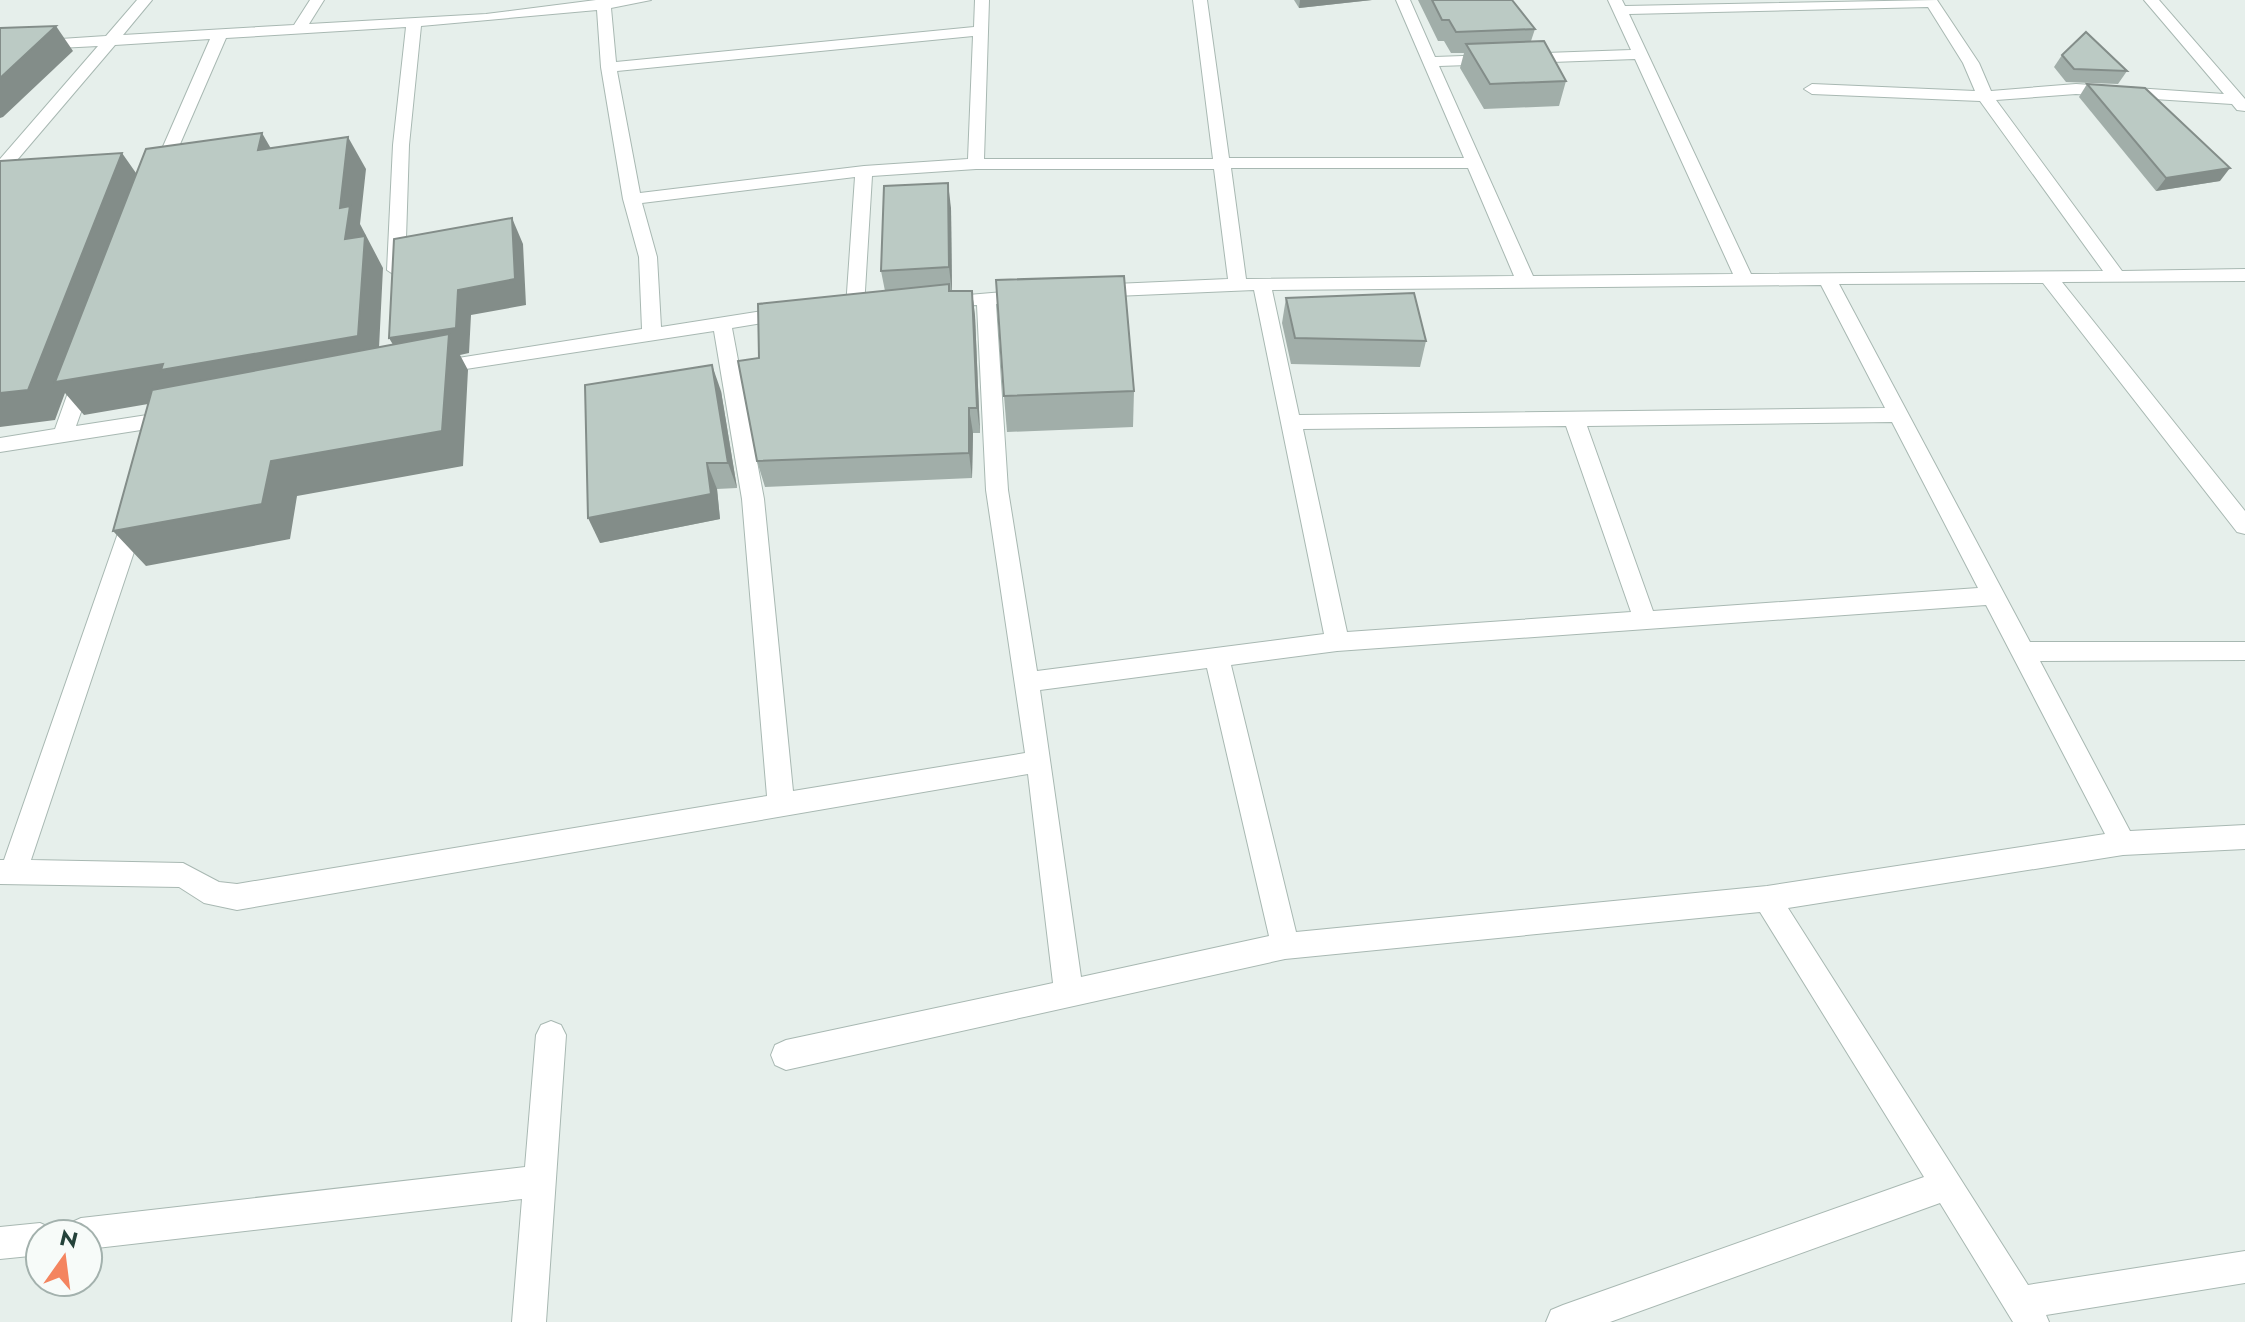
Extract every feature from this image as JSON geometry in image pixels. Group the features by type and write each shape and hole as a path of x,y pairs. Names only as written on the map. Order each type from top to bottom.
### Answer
{"street":[{"path":"0,169 145,0"},
{"path":"299,29 317,0"},
{"path":"0,47 414,23 644,0"},
{"path":"976,164 982,0"},
{"path":"1200,0 1219,162 1238,285"},
{"path":"1403,0 1427,62 1526,282"},
{"path":"2151,0 2241,104"},
{"path":"1745,280 1618,5 1928,1 1971,63 1985,96 2115,274"},
{"path":"603,2 609,67 632,199 648,257 652,334"},
{"path":"395,281 401,145 414,23"},
{"path":"609,67 981,31"},
{"path":"151,191 219,36"},
{"path":"1427,62 1642,54"},
{"path":"1812,89 1985,96 2076,89 2241,104"},
{"path":"632,199 864,171 976,164 1473,163"},
{"path":"831,309 863,307 864,171"},
{"path":"1078,292 1238,285 1826,277 2115,274 2242,278"},
{"path":"1826,277 2123,843"},
{"path":"2048,277 2245,526"},
{"path":"1262,285 1337,642"},
{"path":"915,303 1047,294"},
{"path":"986,299 997,490 1039,761 1069,993"},
{"path":"420,371 807,311"},
{"path":"722,323 753,499 781,806"},
{"path":"63,435 90,361"},
{"path":"1290,422 1899,415"},
{"path":"0,445 179,417 158,449"},
{"path":"1574,419 1645,620"},
{"path":"142,494 7,871 183,875 214,894 237,897 1039,761"},
{"path":"1027,682 1337,642 1993,596"},
{"path":"2023,652 2245,651"},
{"path":"1217,658 1285,946"},
{"path":"786,1055 1285,946 1767,899 2123,843 2245,837"},
{"path":"1767,899 2024,1313 2245,1267"},
{"path":"529,1322 551,1035"},
{"path":"104,1231 539,1181"},
{"path":"1563,1322 1613,1314 1944,1186"},
{"path":"0,1243 24,1241"}],"building":[{"path":"1432,0 1512,0 1535,29 1456,32 1449,20 1442,20"},
{"path":"56,26 0,78 0,28"},
{"path":"2086,32 2127,71 2074,69 2062,55"},
{"path":"1544,41 1566,81 1490,84 1466,44"},
{"path":"2087,84 2145,88 2230,168 2166,178"},
{"path":"262,133 258,150 348,137 340,208 350,206 345,239 365,236 358,336 161,370 163,364 55,382 146,149"},
{"path":"122,153 28,390 0,393 0,161"},
{"path":"948,183 949,267 881,271 884,186"},
{"path":"512,218 515,279 458,290 456,328 389,338 394,239"},
{"path":"1124,276 1134,391 1004,396 996,280"},
{"path":"949,284 949,291 972,291 977,408 969,408 969,453 757,461 738,361 759,358 758,304"},
{"path":"1414,293 1426,341 1295,338 1286,298"},
{"path":"449,334 442,431 271,461 262,504 113,531 152,390"},
{"path":"712,365 728,463 707,463 711,494 588,518 585,385"}]}
